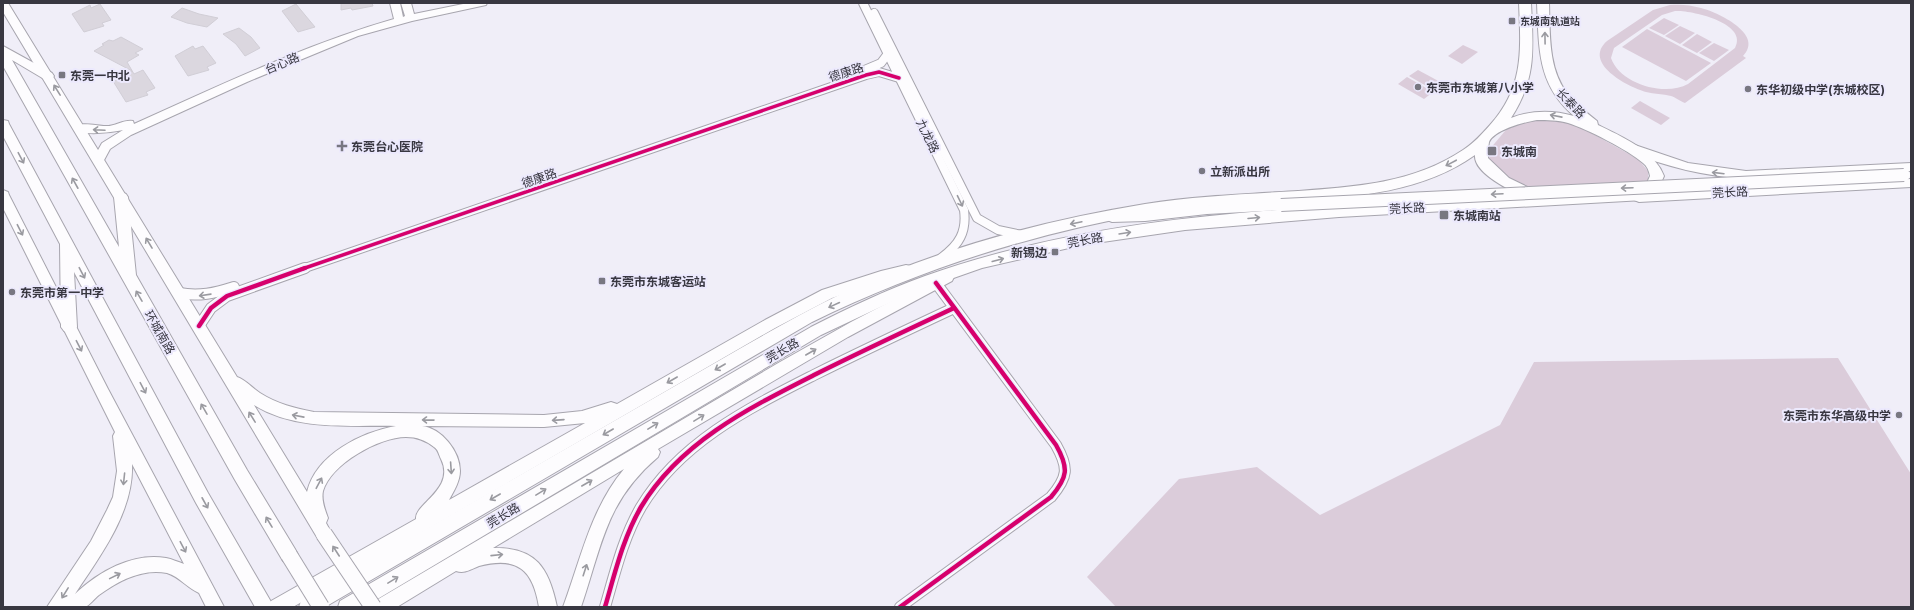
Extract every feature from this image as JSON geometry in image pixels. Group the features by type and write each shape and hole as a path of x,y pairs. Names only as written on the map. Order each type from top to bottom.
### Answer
{"highway":[{"path":"1525,3 1527,65 1521,92 1504,119 1487,136 1481,159 1494,175 1513,187 1535,196 1559,201"},
{"name":"长泰路","path":"1543,3 1547,66 1551,80 1559,93 1570,105 1618,142"},
{"path":"3,50 48,76"},
{"name":"环城南路","path":"3,55 129,279 289,555 321,607"},
{"path":"1487,136 1520,118 1549,115 1577,122 1618,142 1647,159 1657,176 1652,188 1639,197"},
{"path":"3,124 202,498 265,607"},
{"name":"莞长路","path":"308,607 807,318 887,281 935,263 1024,235 1141,209 1225,201 1359,192 1382,188 1409,181 1451,164 1468,153 1487,136"},
{"path":"121,197 129,279"},
{"name":"莞长路","path":"347,607 816,331 896,293 960,270 1028,251 1091,238 1178,224 1299,214 1639,197"},
{"path":"66,243 69,327"}],"main road":[{"path":"4,3 324,534 372,607"},
{"path":"395,3 405,14"},
{"name":"台心路","path":"80,128 108,130 138,121 367,24 455,3"},
{"name":"台心路","path":"99,159 106,146 116,138 140,125 323,46 376,27 405,14 482,3"},
{"name":"莞长路","path":"1618,142 1676,165 1720,174 1909,175"},
{"name":"莞长路","path":"1101,217 1145,216 1207,209 1281,205 1909,175"},
{"name":"莞长路","path":"1639,197 1909,175"},
{"path":"3,195 69,327 211,600"},
{"path":"277,607 770,324 827,294 881,276 935,263"},
{"path":"381,607 552,504 844,333 960,270"},
{"path":"226,373 245,391 269,408 314,418 544,422 563,420 601,412 649,394"},
{"path":"56,607 114,514 124,483 125,470 120,426"},
{"path":"572,607 601,519 615,493 645,458 679,430"},
{"path":"324,534 315,497 316,488 331,466 356,447 381,435 406,431 431,435 439,440 446,449 450,458 451,477 448,486 430,511 383,546"},
{"path":"409,590 473,561 499,554 512,555 524,560 535,569 542,581 547,595 548,607"},
{"path":"73,607 82,597 115,575 146,564 158,563 186,573 195,580 211,600"}],"street":[{"name":"九龙路","path":"863,3 887,55 964,210 966,221 964,235 948,253 935,263"},
{"name":"九龙路","path":"869,3 977,218 990,228 1024,235"},
{"name":"德康路","path":"179,293 198,296 210,295 225,290 864,71 881,63 887,55"},
{"name":"德康路","path":"199,326 206,311 214,303 227,296 249,288 866,75 879,72 899,78"},
{"path":"900,607 1051,497 1062,485 1067,470 1063,456 1056,445 936,283"},
{"path":"605,607 626,536 641,506 663,478 697,443 720,427 778,393 954,308"}],"shaded area":[{"path":"1670,5 1689,5 1708,10 1727,19 1744,32 1748,40 1748,48 1743,56 1746,58 1685,103 1671,96 1646,92 1629,85 1610,73 1600,58 1601,49 1607,41 1653,10","holes":["1675,11 1683,11 1705,16 1726,25 1734,32 1737,39 1735,48 1688,84 1678,88 1668,89 1644,86 1624,75 1616,67 1611,58 1614,48 1662,15"]},
{"path":"1664,18 1679,25 1664,35 1649,28"},
{"path":"1680,26 1695,33 1680,44 1665,36"},
{"path":"1647,29 1711,63 1686,81 1622,47"},
{"path":"1697,34 1712,42 1697,53 1682,45"},
{"path":"1714,43 1729,50 1714,61 1699,53"},
{"path":"1463,45 1478,52 1462,64 1448,56"},
{"path":"1418,70 1444,84 1435,91 1409,76"},
{"path":"1407,77 1433,92 1424,99 1398,84"},
{"path":"1640,101 1670,118 1661,125 1631,108"},
{"path":"1535,118 1575,124 1638,159 1648,171 1648,179 1643,190 1542,196 1503,177 1484,156 1505,131 1515,123"},
{"path":"1838,358 1911,474 1911,607 1116,607 1087,577 1179,479 1257,467 1320,515 1500,425 1534,362"}],"building":[{"path":"341,3 372,3 373,6 352,10 351,8 341,10"},
{"path":"100,4 111,20 102,23 104,26 84,32 72,14 90,5 91,8"},
{"path":"296,4 315,27 298,32 282,11"},
{"path":"182,8 199,14 218,18 207,27 187,23 171,17"},
{"path":"239,28 251,37 260,48 245,56 236,44 223,34"},
{"path":"121,37 143,49 135,53 139,55 127,62 134,74 143,70 155,88 146,92 148,95 126,102 113,81 132,71 94,51 109,40 113,41"},
{"path":"193,46 195,49 203,46 216,63 207,67 209,70 188,76 175,56"}],"cycle path":[{"path":"199,326 211,308 227,296 241,290 866,75 879,72 899,78"},
{"path":"900,607 1051,497 1061,484 1066,472 1064,460 1056,445 936,283"},
{"path":"605,607 624,543 641,507 657,483 676,462 697,444 720,427 769,398 954,308"}],"place":[{"name":"东城南轨道站","path":"1512,21"},
{"name":"东莞一中北","path":"62,75"},
{"name":"东莞市东城第八小学","path":"1418,87"},
{"name":"东华初级中学(东城校区)","path":"1748,89"},
{"name":"东莞台心医院","path":"342,146"},
{"name":"东城南","path":"1492,151"},
{"name":"立新派出所","path":"1202,171"},
{"name":"东城南站","path":"1444,215"},
{"name":"新锡边","path":"1055,252"},
{"name":"东莞市东城客运站","path":"602,281"},
{"name":"东莞市第一中学","path":"12,292"},
{"name":"东莞市东华高级中学","path":"1899,415"}]}
